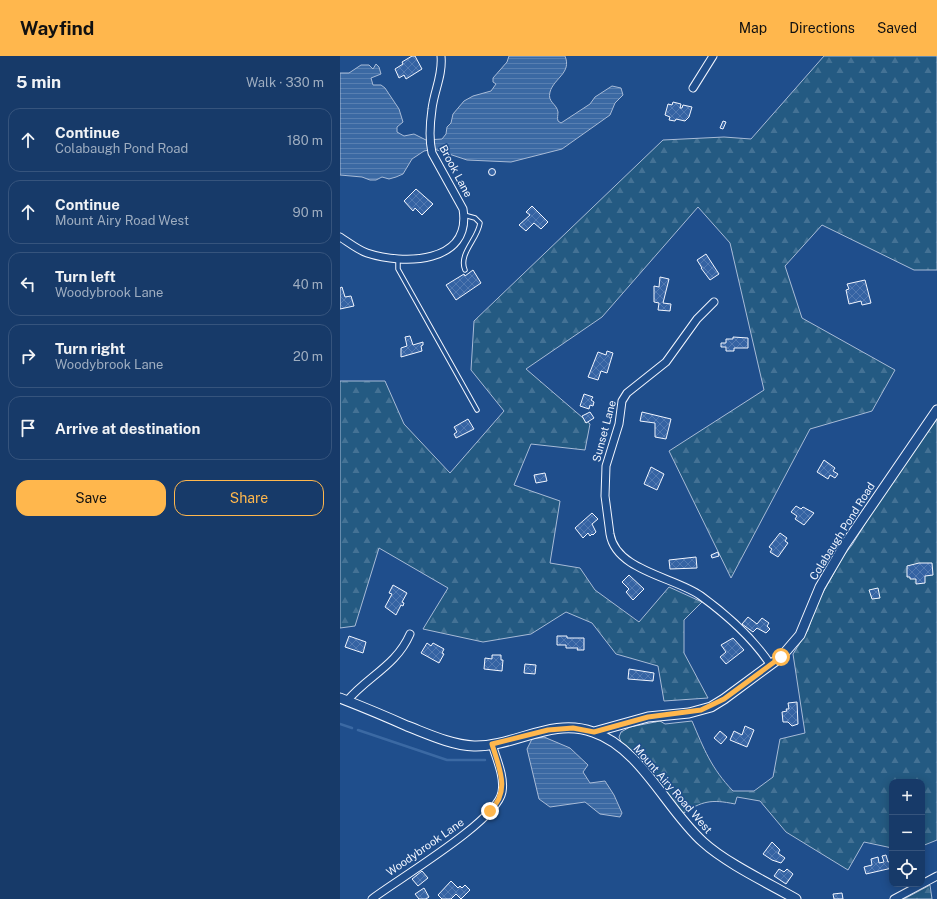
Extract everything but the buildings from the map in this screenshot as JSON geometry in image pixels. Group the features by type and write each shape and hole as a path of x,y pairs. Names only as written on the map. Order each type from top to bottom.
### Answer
{"street":[{"name":"Brook Lane","path":"340,237 366,253 398,258 424,259 440,255 456,242 460,236 463,228 464,214 461,204 432,153 432,109 440,78 441,56"},
{"path":"693,88 713,56"},
{"name":"Sunset Lane","path":"714,302 697,319 666,362 627,394 622,401 618,430 606,466 605,496 610,534 611,540 617,551 633,563 693,591 746,635 760,649 770,664"},
{"name":"Colabaugh Pond Road","path":"594,732 648,717 690,713 712,707 770,664 790,647 800,635 820,587 837,558 937,410"},
{"path":"343,699 390,664 405,645 410,634"},
{"name":"Mount Airy Road West","path":"343,699 446,741 472,746 492,744 548,730 573,728 594,732 611,741 625,752 686,825 704,844 796,899"},
{"name":"Woodybrook Lane","path":"372,899 464,836 495,806 502,792 501,776 492,744"},
{"path":"894,899 937,876"}],"lane":[{"path":"464,214 472,216 480,223 477,234 467,252 464,264 465,270"},
{"path":"398,258 398,269 477,410"}],"green space":[{"path":"824,56 937,56 937,270 914,270 822,225 785,266 802,318 895,370 872,411 810,429 731,578 669,451 764,390 730,243 698,207 602,317 526,369 590,424 585,450 531,444 514,485 560,501 550,563 580,568 595,590 639,622 669,587 702,602 684,620 684,653 708,698 664,701 658,666 616,654 592,623 566,612 531,634 483,642 423,629 448,588 379,548 355,626 340,628 340,381 385,381 404,424 450,473 504,411 471,370 474,321 663,140 724,137 751,139"},
{"path":"937,419 937,840 925,845 925,779 889,779 889,847 864,842 848,870 786,832 760,801 737,797 735,804 707,802 695,806 682,814 622,744 619,737 621,732 630,727 660,721 665,724 692,721 704,749 725,783 733,791 754,791 773,777 780,739 805,733 793,654 808,630 816,605 844,555 852,545 887,488"},
{"path":"930,885 932,899 904,899"}],"shaded area":[{"path":"509,56 565,56 567,62 566,67 552,87 549,95 551,101 557,109 558,121 561,123 590,104 595,97 612,86 621,88 623,95 615,103 610,115 562,149 511,162 467,160 434,149 424,151 412,159 403,174 389,179 382,177 376,180 370,180 362,177 340,175 340,73 349,73 361,65 369,65 373,69 376,64 379,67 381,74 371,78 373,85 381,85 385,88 399,109 403,122 397,127 397,132 404,136 414,134 426,140 442,139 446,134 447,127 451,123 453,114 464,101 473,96 491,91 496,84 493,82 493,78 507,62"},
{"path":"544,737 570,748 588,765 583,772 590,783 605,781 614,795 622,813 620,817 600,814 585,802 550,807 539,799 527,749 532,739"}],"waterway":[{"path":"340,724 352,728"},
{"path":"358,730 447,760 485,760"}],"route":[{"path":"490,811 495,806 502,792 501,776 492,744 531,733 548,730 573,728 594,732 648,717 690,713 712,707 781,657"}]}
